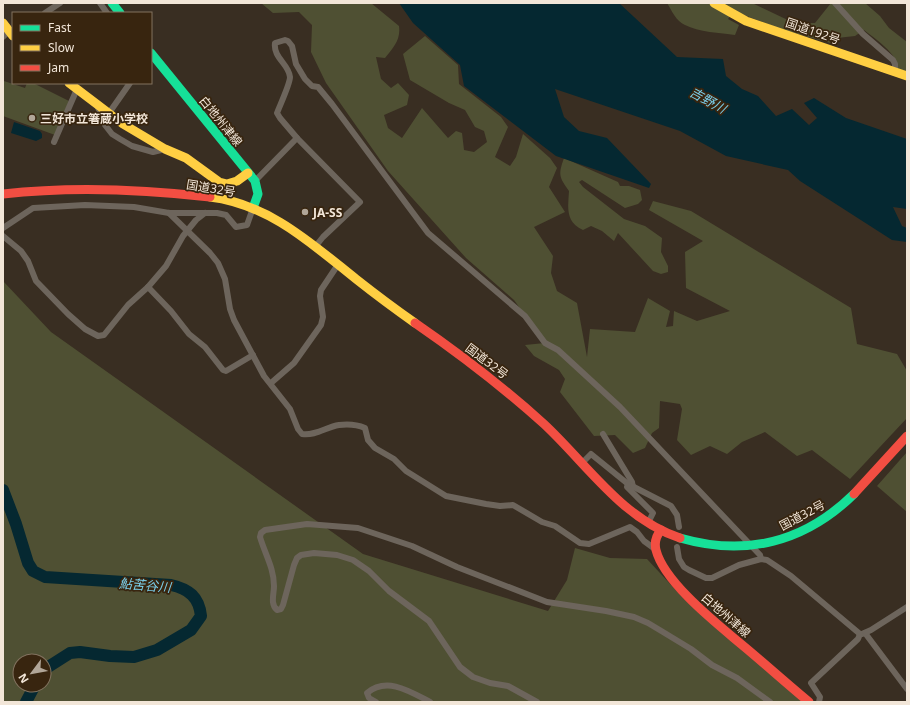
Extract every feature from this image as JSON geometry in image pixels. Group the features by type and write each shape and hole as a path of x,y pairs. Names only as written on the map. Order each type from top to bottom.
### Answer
{"main road":[{"path":"112,3 119,12"},
{"name":"国道192号","path":"714,3 746,21 907,76"},
{"name":"白地州津線","path":"152,54 255,181"},
{"path":"73,86 124,124 165,149 186,158 219,182 227,184 237,181 248,173"},
{"path":"253,208 258,196 255,181"},
{"name":"国道32号","path":"3,194 42,190 102,189 201,197 225,200 253,208 273,218 296,232 337,266 484,372 537,418 623,503 661,530 682,538 706,544 740,546 766,544 796,535 823,521 847,502 907,436"},
{"path":"655,549 655,541 661,530"},
{"name":"白地州津線","path":"655,549 670,576 699,608 809,702"}],"street":[{"path":"100,3 106,12"},
{"path":"835,3 863,34 893,60 895,64 895,71"},
{"path":"47,12 58,5"},
{"path":"315,247 323,237 360,202 297,138 277,113 290,78 288,70 276,53 275,48 275,43 284,40 288,41 292,46 296,64 306,79 312,86 318,87 332,104 428,233 525,316 545,344 558,350 620,407 760,555 761,559"},
{"path":"109,113 129,84"},
{"path":"54,142 73,86"},
{"path":"96,103 105,125 112,134 132,146 153,152 165,149"},
{"path":"255,181 297,138"},
{"path":"3,228 33,208 85,205 134,207 168,212 217,213 226,215 236,227 241,227 247,224 253,208"},
{"path":"168,212 210,252 218,263 225,279 230,309 234,320 264,376 290,408 298,429 302,434 309,435 339,425 360,426 365,428 368,434 368,440 375,448 394,459 406,471 446,496 500,506 513,505 542,522 555,526 580,543 589,544 630,527 637,532 644,541 655,549"},
{"path":"3,236 21,251 28,261 36,281 68,314 85,329 98,336 104,335 128,305 166,266 188,230 196,220 205,213"},
{"path":"271,383 294,362 321,325 321,290 337,266"},
{"path":"148,286 190,334 205,347 223,370 226,370 253,355"},
{"path":"603,434 632,482 631,485"},
{"path":"582,463 591,454 631,485 671,506 677,515 679,527"},
{"path":"631,485 626,487 653,513 648,522"},
{"path":"537,702 508,686 490,683 473,677 460,667 429,622 389,591 370,571 353,560 337,555 314,553 301,555 297,558 291,572 283,605 281,609 277,610 273,605 273,574 270,562 261,542 261,533 265,530 307,524 358,528 412,546 456,567 546,602 606,611 634,617 648,623 691,649 712,665 737,678 770,702"},
{"path":"677,547 679,559 684,567 706,578 712,578 739,565 761,559 767,560 791,576 862,633 907,689"},
{"path":"818,702 820,697 811,683 858,639 862,633 907,607"},
{"path":"376,702 369,698 367,693 371,689 387,685 411,692 430,702"}],"green space":[{"path":"261,3 371,3 399,26 398,40 391,51 385,58 376,57 381,79 391,88 398,83 409,95 407,105 384,115 388,128 402,138 422,108 448,138 456,131 462,133 464,150 474,152 487,142 484,131 475,127 465,110 449,103 410,80 403,54 425,36 458,65 459,84 501,117 508,127 495,157 510,166 516,157 523,134 550,158 557,168 549,187 565,212 534,227 553,256 551,273 557,291 577,303 587,357 590,329 635,332 648,298 670,311 666,327 673,326 674,311 697,321 730,311 686,288 685,252 703,241 649,210 653,201 691,211 851,308 857,344 897,354 907,371 907,418 850,479 812,450 797,456 765,432 742,442 727,454 710,446 691,455 677,440 682,409 680,404 660,401 659,428 652,433 645,448 633,453 615,435 594,436 560,392 565,379 559,370 534,356 525,345 545,343 514,300 466,258 388,171 326,83 311,52 312,25 299,12 273,13"},
{"path":"667,3 752,3 794,23 815,23 831,3 865,3 880,16 889,28 907,42 907,73 898,70 895,58 886,47 864,30 855,36 837,38 834,44 783,30 734,11 728,19 739,25 735,35 710,32 690,27 679,21 674,16"},
{"name":"三好市立箸蔵小学校","path":"4,81 25,88 27,84 35,84 69,101 55,135 3,116"},
{"path":"564,158 618,182 620,186 629,186 640,190 642,200 638,204 625,208 582,180 579,182 583,187 624,219 645,226 662,238 661,252 668,266 668,272 661,274 653,271 618,233 614,241 602,231 591,226 583,230 573,223 570,218 568,208 569,191 560,176"},
{"path":"3,281 51,332 363,554 548,611 567,580 575,548 610,558 647,559 684,599 803,702 3,702"},
{"path":"907,452 907,512 877,486"}],"water":[{"name":"吉野川","path":"399,3 619,3 677,57 723,59 726,76 742,89 758,96 776,116 792,109 809,125 817,118 804,103 814,98 846,118 907,139 907,209 893,207 902,226 907,228 907,242 892,240 800,181 788,170 726,156 680,131 555,89 564,117 579,131 607,138 651,184 649,188 556,156 464,86 460,65 413,23"},
{"path":"14,122 40,131 42,138 36,141 11,133"}],"waterway":[{"name":"鮎苦谷川","path":"3,490 16,524 28,563 33,571 45,577 171,585 183,589 192,595 200,609 201,616 191,630 157,650 134,657 110,656 80,652 70,653 52,664"},
{"name":"鮎苦谷川","path":"26,702 31,693"}],"traffic: fast":[{"path":"112,3 119,12"},
{"path":"152,54 255,181 258,194 253,208"},
{"path":"680,538 704,544 728,546 751,545 773,541 795,534 815,524 854,494"}],"traffic: slow":[{"path":"714,3 746,21 907,76"},
{"path":"3,23 12,35"},
{"path":"70,84 123,124 165,149 186,158 219,182 227,184 237,181 248,173"},
{"path":"210,197 231,201 252,208 289,228 323,252 370,290 415,323"}],"traffic: jam":[{"path":"3,194 81,189 132,190 210,197"},
{"path":"415,323 481,371 529,410 560,440 606,489 640,518 659,529 680,538"},
{"path":"854,494 907,436"},
{"path":"661,530 656,539 656,550 669,575 680,588 705,613 809,702"}],"place":[{"name":"三好市立箸蔵小学校","path":"32,118"},
{"name":"JA-SS","path":"305,212"}]}
